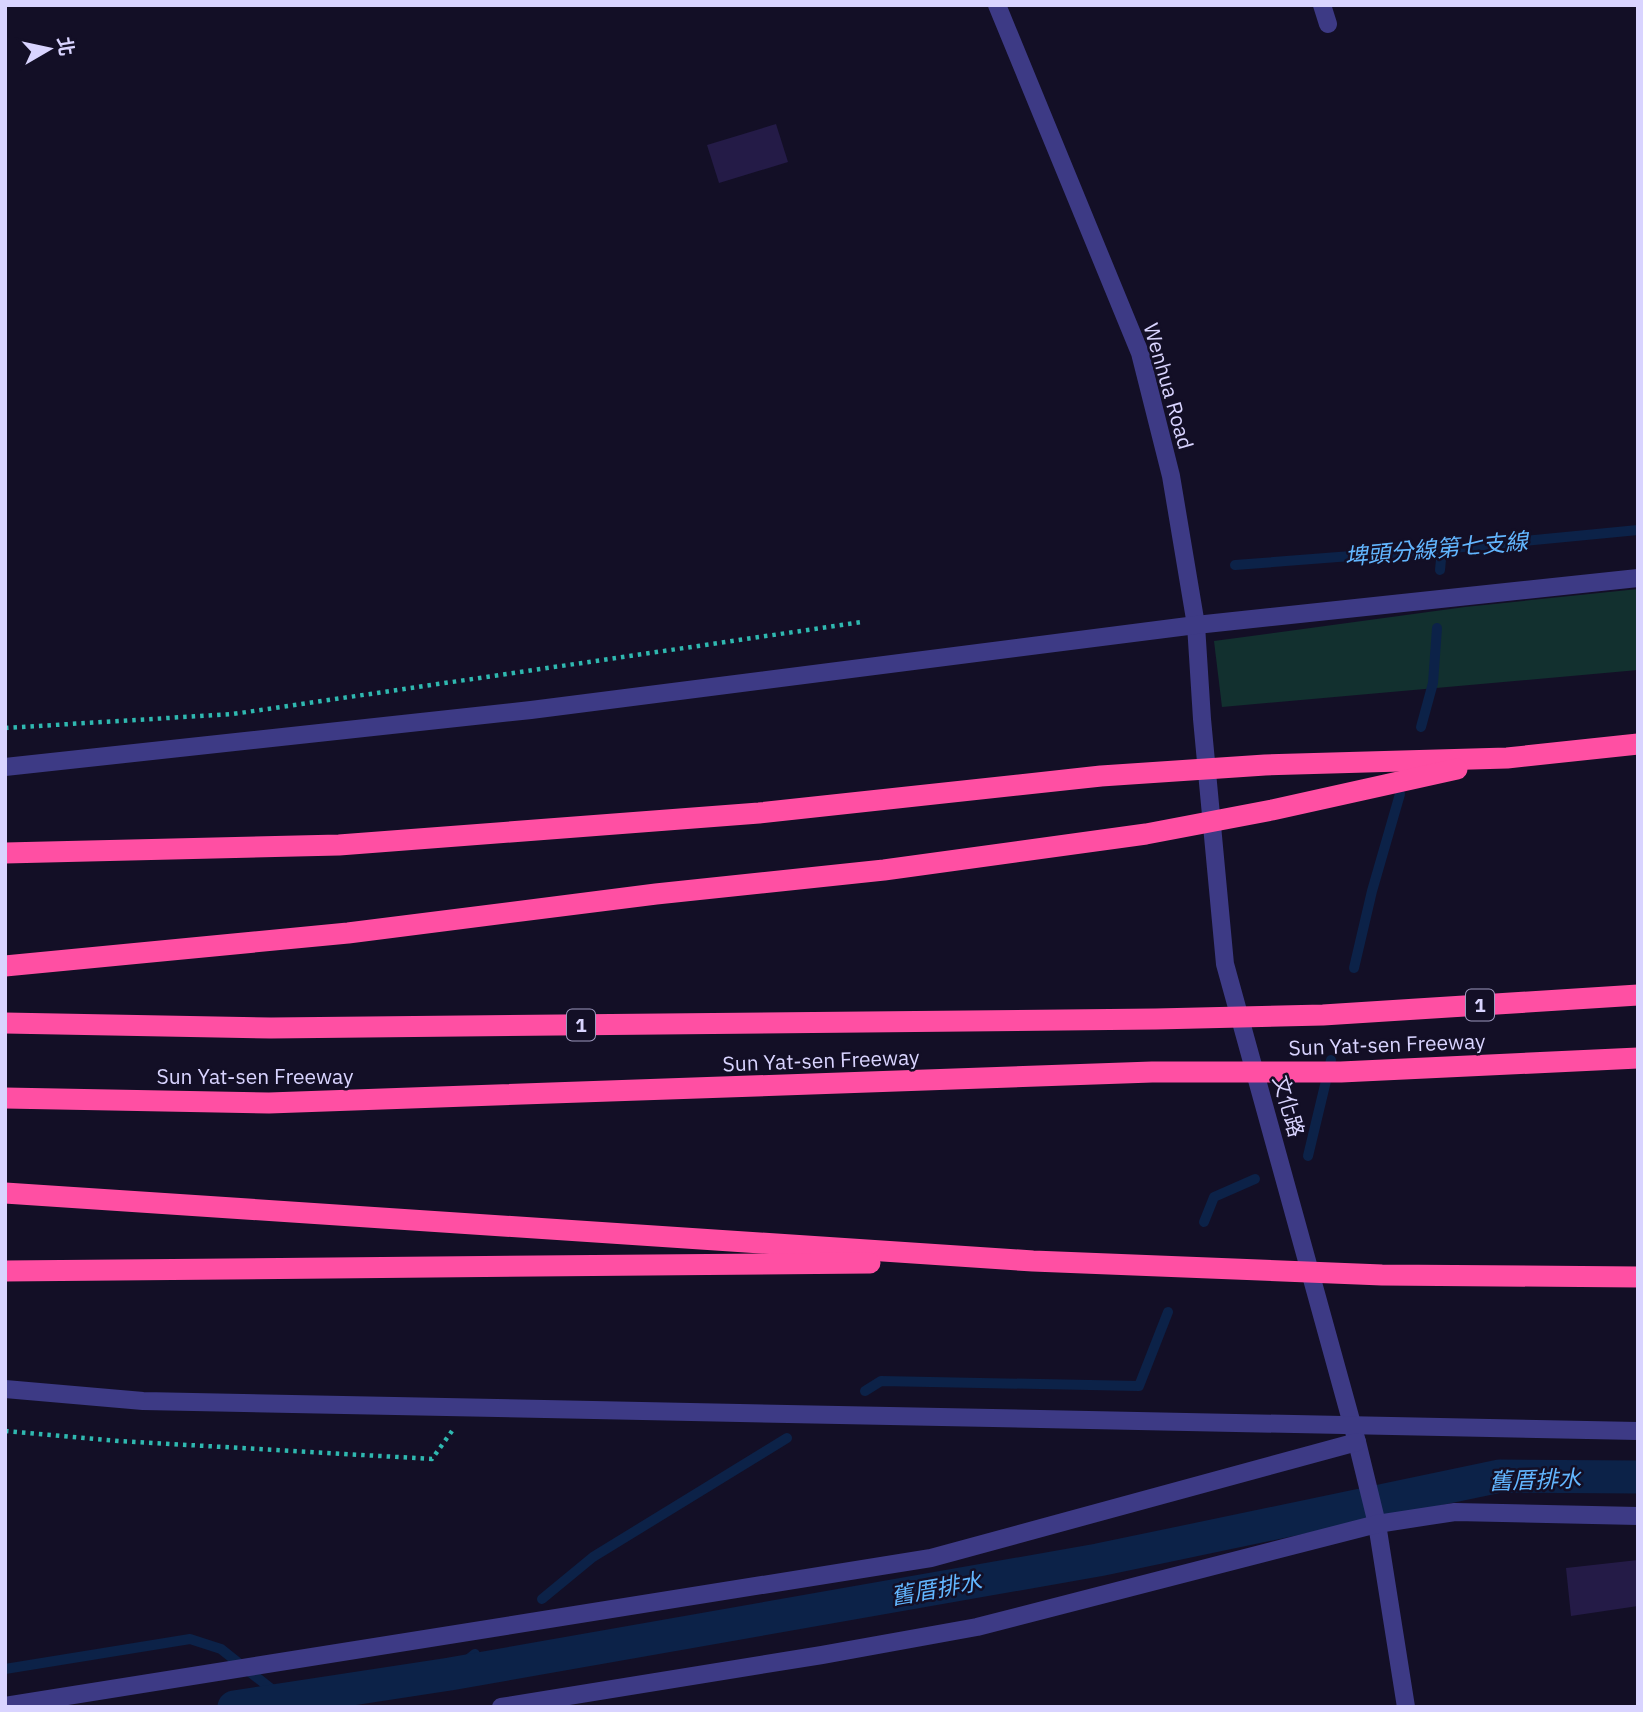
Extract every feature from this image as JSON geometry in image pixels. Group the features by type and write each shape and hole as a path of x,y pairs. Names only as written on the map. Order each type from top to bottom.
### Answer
{"highway":[{"path":"5,853 339,845 759,813 1101,776 1265,765 1507,758 1638,744"},
{"path":"5,966 348,933 656,894 884,870 1146,834 1272,810 1507,758"},
{"name":"Sun Yat-sen Freeway","path":"5,1023 285,1028 1156,1019 1323,1016 1638,995"},
{"name":"Sun Yat-sen Freeway","path":"5,1098 269,1103 1152,1072 1341,1072 1638,1058"},
{"path":"5,1193 1033,1261 1382,1275 1638,1277"},
{"path":"5,1271 1033,1261"}],"street":[{"name":"Wenhua Road","path":"997,5 1140,353 1171,476 1196,625 1225,964 1357,1442 1375,1518"},
{"path":"1322,5 1328,24"},
{"path":"5,767 531,710 1196,625 1638,578"},
{"path":"5,1389 143,1401 469,1407 1357,1442 1638,1431"},
{"path":"5,1706 931,1558 1357,1442"},
{"path":"501,1707 822,1655 977,1626 1375,1518 1455,1512 1638,1516"},
{"path":"1375,1518 1406,1707"}],"path":[{"path":"5,728 233,714 862,622"},
{"path":"5,1432 432,1459 469,1407"}],"green space":[{"path":"1638,589 1638,670 1222,707 1214,641 1465,607"}],"building":[{"path":"776,124 788,162 719,183 707,145"},
{"path":"1638,1560 1638,1606 1571,1616 1566,1568"}],"waterway":[{"name":"埤頭分線第七支線","path":"1235,565 1638,530"},
{"path":"1440,570 1442,549"},
{"path":"1421,727 1433,683 1437,628"},
{"path":"1354,968 1372,891 1400,794"},
{"path":"1308,1156 1331,1060"},
{"path":"1204,1222 1214,1197 1255,1179"},
{"path":"865,1391 881,1381 1139,1386 1168,1312"},
{"path":"542,1599 593,1557 787,1438"},
{"name":"舊厝排水","path":"234,1707 450,1674 1098,1560 1500,1476 1638,1477"},
{"path":"5,1669 190,1639 221,1649 284,1699"},
{"path":"450,1674 475,1654"}]}
